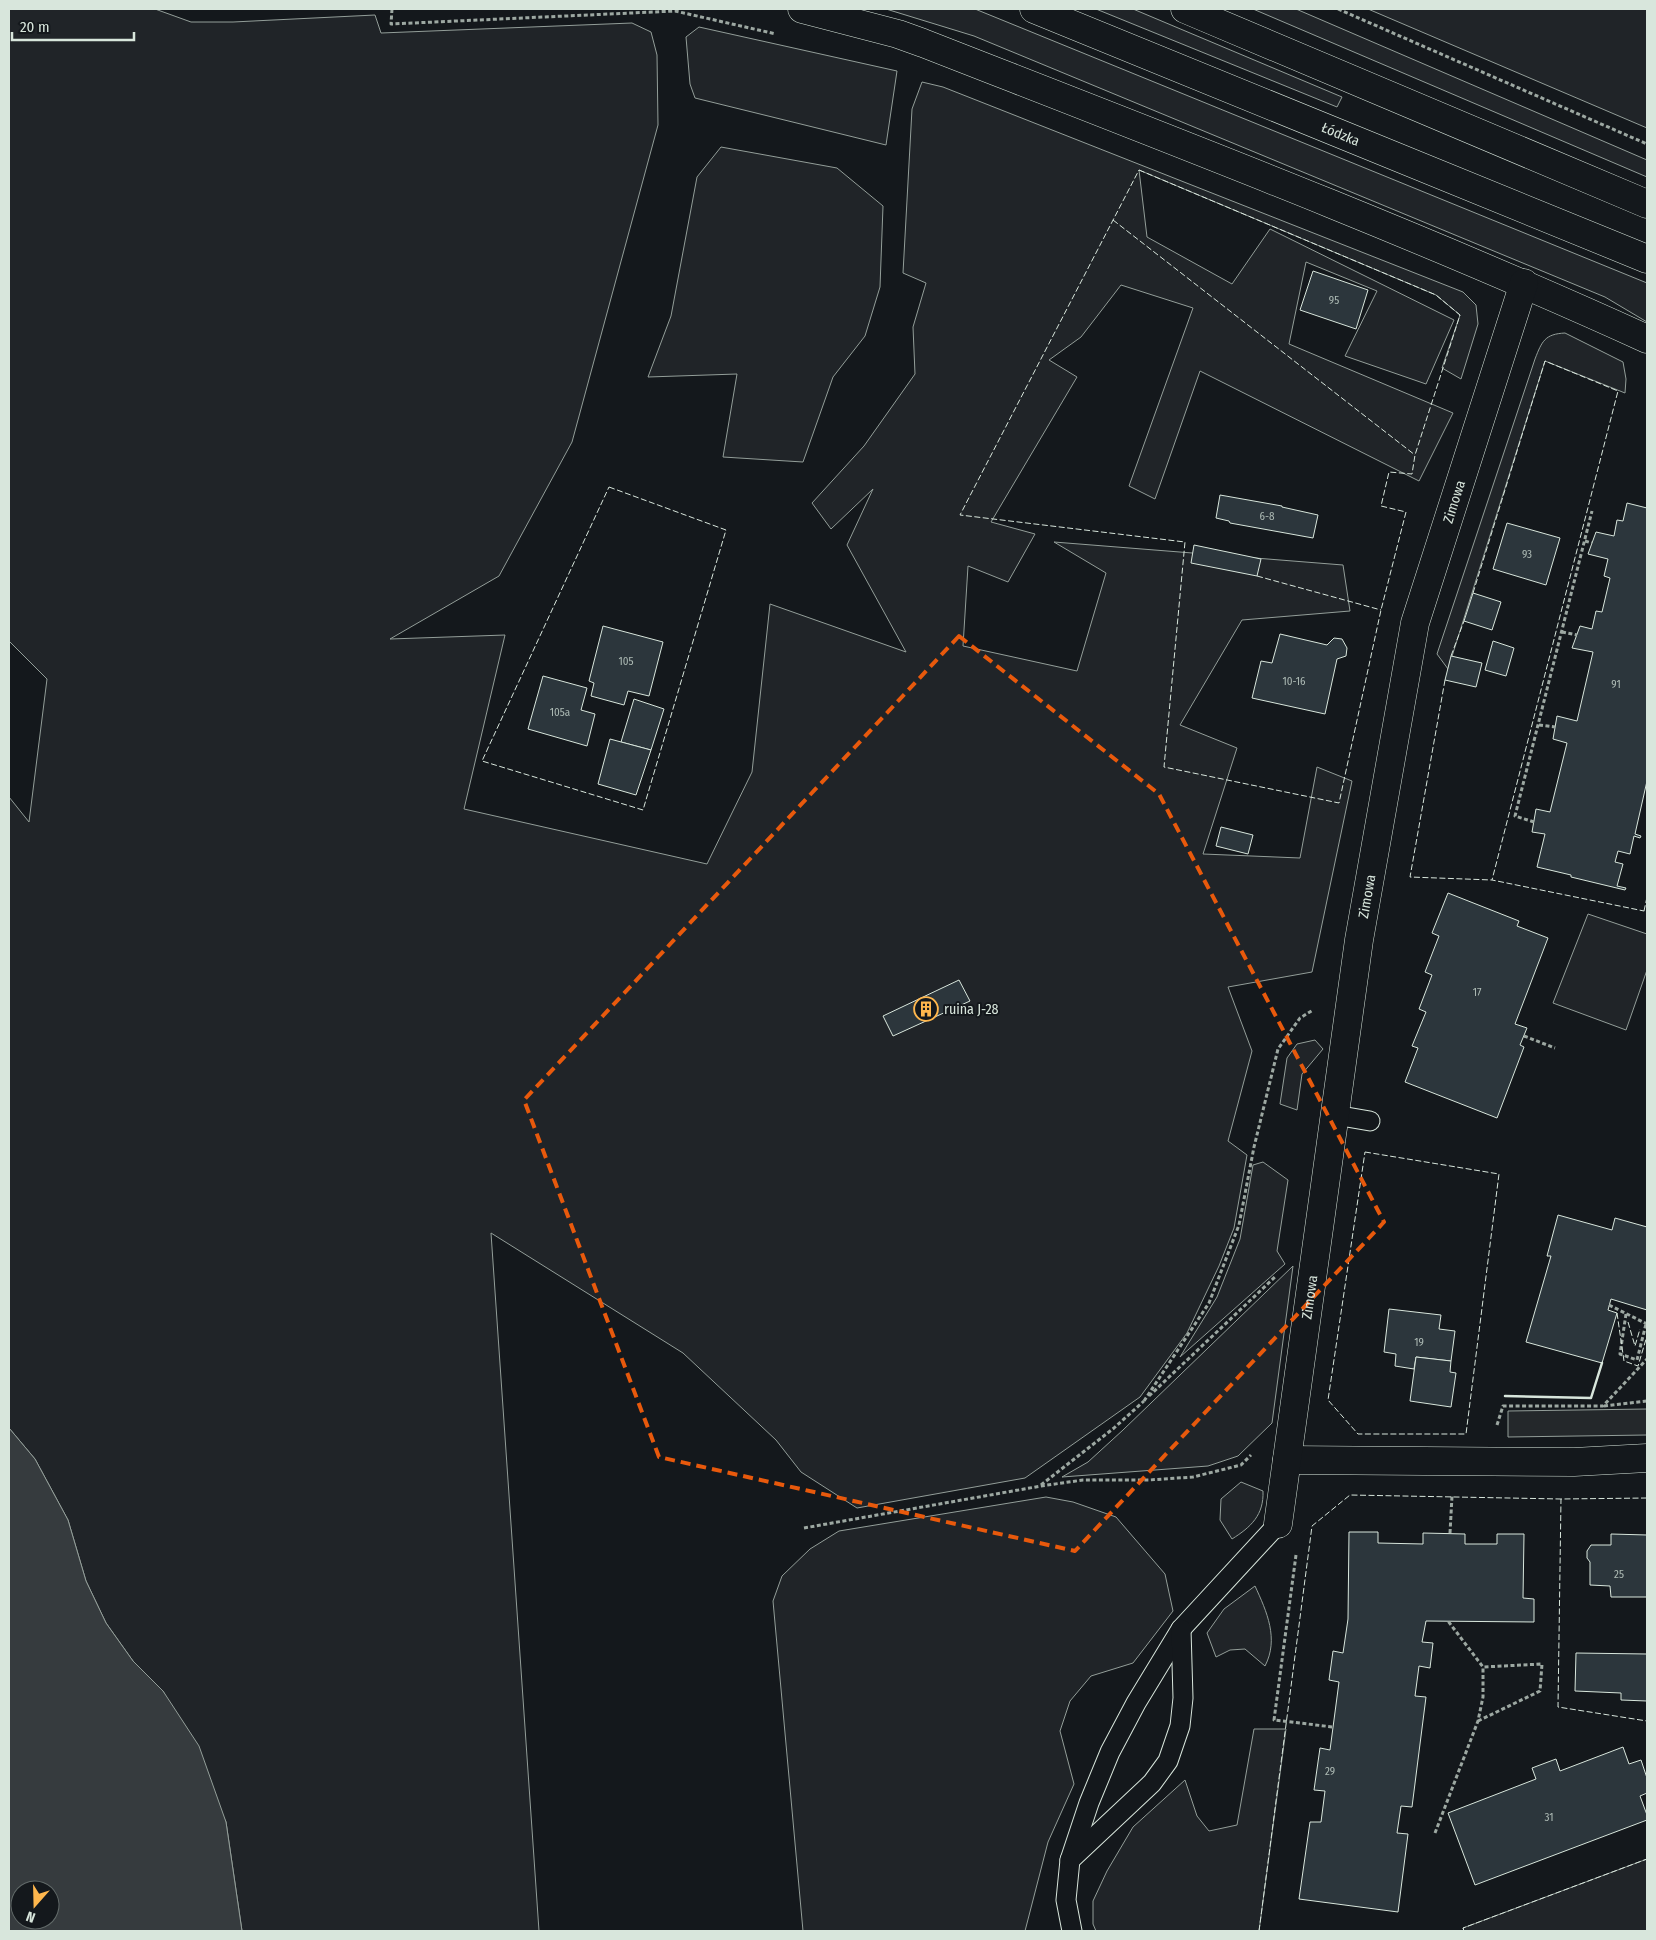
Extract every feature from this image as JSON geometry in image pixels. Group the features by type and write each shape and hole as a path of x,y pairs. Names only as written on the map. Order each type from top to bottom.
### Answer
{"street":[{"path":"802,9 898,34 1159,135 1524,284 1647,339"},
{"name":"Łódzka","path":"1034,9 1647,259"},
{"path":"1184,9 1647,204"},
{"name":"Zimowa","path":"1278,1524 1359,940 1415,623 1524,284"},
{"path":"1287,1460 1574,1462 1647,1458"}],"lane":[{"path":"1335,1115 1370,1121"},
{"path":"1072,1931 1066,1900 1070,1860 1089,1803 1110,1752 1136,1703 1181,1629 1278,1524"},
{"path":"1070,1860 1152,1783 1168,1761 1180,1726 1183,1698 1181,1629"}],"path":[{"path":"392,9 391,24 676,11 781,35"},
{"path":"1338,9 1647,144"},
{"path":"1534,822 1515,816 1592,511"},
{"path":"1585,541 1592,543"},
{"path":"1562,632 1577,635"},
{"path":"1538,725 1555,727"},
{"path":"1144,1401 1209,1303 1239,1225 1254,1147 1278,1048 1300,1018 1314,1009"},
{"path":"1524,1036 1555,1048"},
{"path":"1041,1486 1114,1428 1318,1238"},
{"path":"1609,1305 1647,1324 1637,1360 1620,1354 1626,1314"},
{"path":"1603,1406 1647,1359"},
{"path":"1495,1430 1503,1406 1603,1406 1647,1401"},
{"path":"804,1528 1041,1486 1083,1480 1149,1480 1193,1477 1241,1465"},
{"path":"1450,1533 1452,1488"},
{"path":"1296,1550 1274,1720 1334,1727"},
{"path":"1435,1833 1478,1721 1483,1697 1484,1667 1448,1621"},
{"path":"1478,1721 1540,1691 1542,1664 1484,1667"}],"highlighted area":[{"path":"959,636 1159,794 1384,1222 1075,1551 659,1457 524,1100"}],"shaded area":[{"path":"9,9 155,9 191,22 233,22 375,15 381,33 632,23 651,32 657,55 658,125 572,442 499,576 390,639 505,635 464,809 707,864 752,772 770,604 906,652 847,545 873,489 831,529 812,503 864,446 915,374 913,327 926,283 903,273 912,109 922,82 943,87 1463,292 1476,305 1478,324 1461,379 1442,368 1460,315 1436,295 1139,170 1147,237 1232,284 1270,229 1454,320 1426,384 1345,356 1377,291 1306,262 1289,344 1453,413 1419,481 1200,371 1155,499 1129,486 1193,308 1121,285 1081,337 1049,360 1077,377 991,522 1035,534 1008,582 968,566 963,646 1077,671 1106,573 1054,542 1343,565 1350,611 1242,620 1180,725 1237,748 1203,854 1300,858 1317,767 1352,781 1312,972 1228,987 1252,1051 1228,1141 1247,1155 1234,1228 1219,1266 1187,1333 1140,1397 1025,1478 857,1508 801,1472 776,1440 683,1353 491,1233 539,1931 242,1931 226,1822 163,1691 133,1661 106,1623 86,1581 68,1520 35,1459 9,1428 9,797 29,822 47,679 9,641"},
{"path":"886,9 975,9 1647,283 1647,322 1605,297 974,36"},
{"path":"1096,9 1133,9 1342,97 1337,107"},
{"path":"1253,9 1296,9 1647,160 1647,177"},
{"path":"1368,9 1647,9 1647,128"},
{"path":"699,27 897,71 886,145 695,98 690,84 686,37"},
{"path":"721,147 837,168 883,206 880,287 865,336 833,377 803,462 723,457 737,374 648,377 671,316 697,177"},
{"path":"1565,333 1623,362 1626,379 1625,393 1545,361 1448,669 1437,654 1535,359 1545,340 1553,335"},
{"path":"1588,914 1647,934 1647,970 1626,1030 1553,1003"},
{"path":"1315,1040 1323,1049 1302,1074 1297,1110 1280,1104 1287,1058 1297,1044"},
{"path":"1263,1162 1288,1180 1277,1251 1285,1264 1180,1357 1217,1297 1240,1239 1253,1165"},
{"path":"1293,1266 1272,1423 1238,1456 1208,1466 1062,1477 1088,1462"},
{"path":"1647,1409 1647,1435 1508,1437 1508,1411"},
{"path":"9,1428 35,1459 68,1520 86,1581 106,1623 133,1661 163,1691 199,1746 226,1822 242,1931 9,1931"},
{"path":"1241,1482 1263,1491 1263,1499 1259,1514 1255,1520 1232,1539 1220,1520 1221,1499"},
{"path":"1046,1497 1073,1502 1116,1517 1165,1574 1173,1611 1133,1663 1091,1676 1070,1701 1060,1731 1074,1784 1048,1842 1025,1931 803,1931 773,1601 782,1576 810,1549 839,1531"},
{"path":"1255,1586 1270,1626 1271,1646 1265,1666 1245,1649 1230,1650 1216,1657 1207,1633 1224,1609"},
{"path":"1254,1729 1286,1729 1259,1931 1096,1931 1093,1924 1093,1901 1107,1871 1133,1827 1185,1780 1197,1816 1209,1831 1237,1825"},
{"path":"1647,1859 1647,1931 1464,1931 1463,1928"}],"building":[{"path":"1313,271 1368,290 1356,329 1300,310"},
{"path":"1220,495 1282,506 1318,515 1313,538 1230,523 1229,521 1216,518"},
{"path":"1627,503 1647,508 1647,781 1635,834 1641,836 1640,838 1634,836 1630,854 1618,851 1615,862 1623,864 1617,886 1626,888 1625,890 1537,867 1545,834 1532,832 1536,809 1550,812 1567,743 1553,739 1557,716 1577,721 1593,652 1572,648 1580,626 1592,629 1596,611 1602,612 1610,578 1604,576 1608,559 1588,554 1596,532 1614,536 1617,520 1623,521"},
{"path":"1507,523 1560,538 1546,585 1493,569"},
{"path":"1194,545 1261,559 1257,576 1191,563"},
{"path":"1473,593 1501,602 1492,630 1464,621"},
{"path":"603,626 663,642 649,696 628,691 624,705 591,696 594,683 589,681"},
{"path":"1280,634 1327,645 1334,638 1342,639 1347,648 1346,656 1337,659 1325,714 1252,698 1261,661 1272,663"},
{"path":"1493,641 1514,648 1506,676 1485,670"},
{"path":"1451,656 1482,663 1476,687 1445,680"},
{"path":"543,676 587,688 581,710 595,714 587,746 528,729"},
{"path":"634,699 664,709 651,750 621,742"},
{"path":"610,739 651,750 636,795 598,784"},
{"path":"1221,827 1253,835 1248,854 1216,846"},
{"path":"1448,893 1519,921 1517,926 1548,938 1515,1024 1527,1028 1520,1045 1524,1047 1497,1118 1405,1082 1418,1048 1412,1046 1426,1012 1419,1009 1432,975 1425,972 1439,936 1432,933"},
{"name":"ruina J-28","path":"959,980 970,1001 893,1036 883,1016"},
{"path":"1558,1215 1612,1230 1615,1218 1647,1227 1647,1310 1611,1299 1608,1310 1617,1313 1602,1363 1526,1342 1551,1256 1547,1256"},
{"path":"1389,1309 1441,1315 1439,1329 1455,1331 1451,1361 1416,1357 1414,1369 1395,1366 1396,1354 1384,1352"},
{"path":"1416,1357 1451,1361 1450,1372 1456,1373 1451,1407 1410,1401"},
{"path":"1349,1532 1378,1532 1378,1543 1423,1544 1423,1533 1465,1534 1465,1544 1497,1544 1497,1534 1524,1534 1523,1598 1534,1599 1534,1622 1426,1621 1422,1642 1433,1643 1430,1668 1419,1666 1415,1696 1426,1697 1412,1807 1401,1806 1397,1833 1408,1834 1398,1912 1299,1899 1310,1822 1321,1822 1325,1791 1314,1790 1320,1748 1330,1750 1339,1682 1329,1680 1333,1651 1343,1653 1348,1619"},
{"path":"1611,1534 1647,1535 1647,1597 1611,1597 1610,1586 1590,1585 1590,1562 1587,1558 1587,1551 1591,1545 1611,1545"},
{"path":"1576,1653 1647,1654 1647,1701 1621,1700 1621,1693 1575,1691"},
{"path":"1623,1747 1629,1764 1641,1760 1647,1778 1647,1793 1640,1796 1647,1820 1475,1885 1448,1813 1536,1779 1532,1768 1556,1759 1560,1771"}],"fence":[{"path":"1139,170 1436,295 1460,315 1415,455 1412,474 1389,472 1381,506 1406,512 1381,610 1339,803 1164,767 1185,542 960,515 1139,170"},
{"path":"1113,220 1415,455"},
{"path":"1473,593 1545,361 1618,391 1492,880 1644,911"},
{"path":"609,487 726,530 643,810 482,761 609,487"},
{"path":"1257,576 1381,610"},
{"path":"1451,656 1464,621"},
{"path":"1445,680 1410,877 1492,880"},
{"path":"1647,897 1644,911 1647,912"},
{"path":"1365,1152 1499,1174 1466,1434 1358,1434 1328,1400 1365,1152"},
{"path":"1617,1313 1624,1361 1638,1366 1647,1336"},
{"path":"1628,1322 1635,1346 1640,1329"},
{"path":"1259,1931 1312,1526 1350,1495 1561,1499"},
{"path":"1647,1498 1561,1499 1558,1707 1647,1721"},
{"path":"1464,1931 1463,1928 1647,1859"}],"wall":[{"path":"1505,1396 1591,1398 1602,1363"}],"place":[{"name":"ruina J-28","path":"926,1009"}]}
